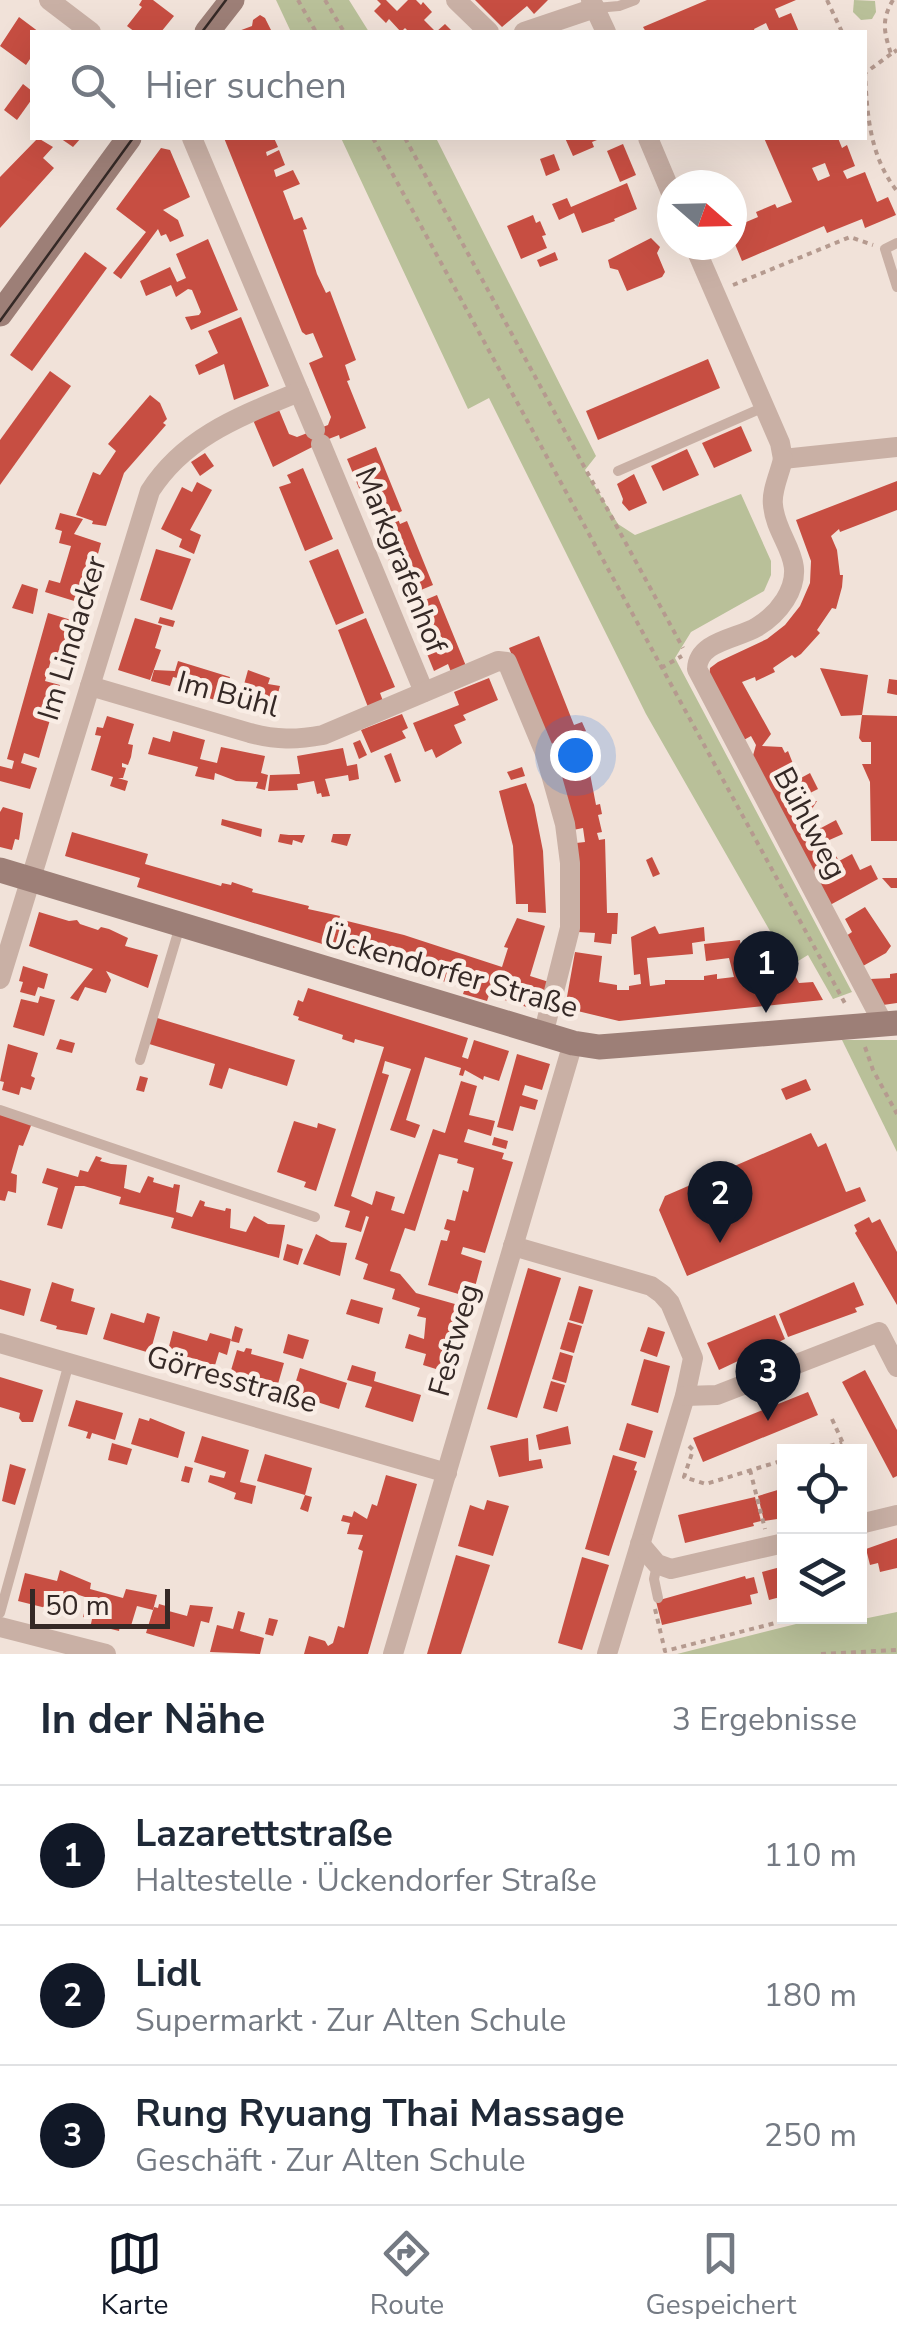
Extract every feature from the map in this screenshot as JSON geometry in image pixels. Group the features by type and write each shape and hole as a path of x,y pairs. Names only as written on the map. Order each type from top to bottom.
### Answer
{"main road":[{"path":"210,30 232,0"},
{"path":"0,314 129,140"},
{"name":"Ückendorfer Straße","path":"0,870 573,1043 625,1045 886,1026"}],"street":[{"path":"48,0 87,30"},
{"path":"456,0 487,30"},
{"path":"529,30 593,4 605,30"},
{"name":"Markgrafenhof","path":"193,140 424,692"},
{"path":"649,140 661,170"},
{"path":"701,260 780,443 783,459 897,447"},
{"name":"Im Lindacker","path":"0,979 147,498 161,474 185,449 224,423 299,392"},
{"name":"Bühlweg","path":"783,459 773,504 794,560 788,596 757,627 705,650 697,662 700,679 886,1026"},
{"name":"Markgrafenhof","path":"352,723 503,660 510,666 543,746 565,824 571,892 567,944 544,1035"},
{"name":"Im Bühl","path":"90,686 274,739 312,737 352,723"},
{"name":"Festweg","path":"393,1654 573,1043"},
{"path":"512,1246 651,1286 670,1303 692,1358 685,1396 607,1654"},
{"path":"685,1396 717,1394 879,1332 897,1366"},
{"name":"Görresstraße","path":"0,1342 446,1472"},
{"path":"867,1522 897,1515"},
{"path":"640,1544 657,1564 671,1569 777,1545"},
{"path":"0,1627 106,1654"}],"lane":[{"path":"593,4 619,6 635,0"},
{"path":"897,243 885,249 897,286"},
{"path":"618,471 765,407"},
{"path":"140,1060 180,926"},
{"path":"0,1110 315,1217"},
{"path":"0,1613 69,1363"},
{"path":"657,1564 654,1579 658,1598"}],"path":[{"path":"298,0 315,30"},
{"path":"325,0 343,30"},
{"path":"827,0 841,30"},
{"path":"867,71 894,52 884,32 884,15 892,0"},
{"path":"867,123 886,178 897,191"},
{"path":"373,140 661,668 886,1026 873,1070 897,1114"},
{"path":"406,140 686,654 661,668"},
{"path":"715,293 850,238 885,249"},
{"path":"832,1419 842,1442 836,1444"},
{"path":"684,1477 706,1484 777,1462"},
{"path":"750,1470 777,1545"},
{"path":"658,1598 653,1600 666,1651 777,1623"},
{"path":"822,1654 897,1650"}],"green space":[{"path":"276,0 349,0 368,30 290,30"},
{"path":"854,0 875,1 872,19 861,20 853,12"},
{"path":"342,140 437,140 596,456 585,470 618,524 635,535 741,494 771,561 771,575 764,591 691,632 675,658 852,992 833,999 808,955 790,966 646,714 489,398 468,409"},
{"path":"842,1040 897,1040 897,1152"},
{"path":"897,1612 897,1654 677,1654 796,1624 867,1624 867,1618"}],"building":[{"path":"142,0 153,0 174,16 163,30 132,30 127,26 142,7"},
{"path":"377,0 386,0 397,11 408,0 421,5 423,2 432,12 424,20 434,30 399,30 374,11 381,4"},
{"path":"475,0 548,0 534,14 527,6 502,27"},
{"path":"707,0 796,0 775,9 779,18 791,13 798,30 769,30 766,23 754,30 643,27"},
{"path":"260,15 271,30 241,30 252,26"},
{"path":"19,17 36,30 30,30 30,59 26,65 0,46"},
{"path":"23,84 30,89 30,102 17,120 4,110"},
{"path":"36,140 53,147 43,158 54,168 0,228 0,177"},
{"path":"225,140 275,140 278,147 266,152 267,156 279,150 285,165 274,170 276,177 293,170 300,184 283,191 294,220 302,217 317,274 326,293 330,291 356,360 345,365 350,380 347,381 366,428 340,439 339,435 326,440 273,467 253,420 279,410 289,434 297,437 328,425 331,417 309,363 323,357 313,333 302,332"},
{"path":"566,140 597,140 592,142 594,147 573,156"},
{"path":"765,140 839,140 842,148 847,145 855,166 843,171 847,179 865,172 877,202 888,197 896,215 865,228 862,219 827,233 824,226 747,259 747,222 758,217 756,212 775,204 777,208 792,202","holes":["825,163 830,176 818,181 812,168"]},
{"path":"623,144 636,175 620,182 607,151"},
{"path":"161,148 170,150 190,197 163,210 178,220 184,236 170,242 158,229 121,279 113,273 146,232 116,209"},
{"path":"554,154 560,170 546,176 540,159"},
{"path":"627,183 637,209 582,233 574,213 559,220 552,204 567,198 571,207"},
{"path":"533,215 546,235 542,236 547,248 521,259 507,226"},
{"path":"651,238 657,244 657,260 665,272 662,277 627,291 618,270 610,268 608,260"},
{"path":"208,239 238,310 191,330 185,317 201,312 192,290 176,297 171,285 146,296 140,281 170,267 177,282 186,278 176,254"},
{"path":"85,252 107,268 32,371 10,355"},
{"path":"555,252 558,260 540,267 537,260"},
{"path":"241,317 269,386 234,400 224,364 199,375 195,365 218,353 208,331"},
{"path":"708,359 720,388 598,440 586,411"},
{"path":"50,371 71,386 0,485 0,440"},
{"path":"150,395 160,403 166,425 124,473 106,526 92,524 93,521 76,515 93,472 100,475 116,451 108,444"},
{"path":"741,426 752,451 714,468 702,443"},
{"path":"376,447 402,511 396,514 400,524 407,521 433,585 404,597 347,459"},
{"path":"687,449 699,475 663,491 651,466"},
{"path":"205,453 214,466 200,476 191,462"},
{"path":"303,468 333,539 305,551 279,487 291,483 287,475"},
{"path":"634,474 647,503 629,511 622,503 617,484"},
{"path":"897,481 897,510 840,532 839,529 831,536 843,575 842,587 836,609 832,608 817,630 820,633 801,654 795,658 792,655 773,668 775,672 756,681 755,677 742,682 771,734 762,746 788,751 799,779 810,773 818,789 802,797 805,802 817,801 812,809 821,828 836,820 843,834 827,841 839,861 852,854 860,870 871,865 878,879 830,905 752,759 756,745 751,736 742,741 709,678 710,668 767,639 800,606 810,583 811,561 796,520"},
{"path":"197,482 212,490 190,530 201,535 194,554 179,547 182,539 161,529 182,487 192,492"},
{"path":"60,513 83,519 74,534 101,543 84,604 45,592 49,580 60,583 71,546 59,543 62,531 55,529"},
{"path":"156,549 191,559 172,610 140,600"},
{"path":"338,549 364,613 336,625 309,561"},
{"path":"22,584 38,589 33,614 12,608"},
{"path":"437,595 466,666 451,672 448,664 434,671 408,607"},
{"path":"48,613 78,622 66,664 51,660 45,681 60,685 39,758 24,753 21,763 37,768 30,789 0,781 0,766 12,769 14,761 7,759"},
{"path":"160,617 175,621 173,627 158,623"},
{"path":"135,618 162,626 155,648 161,650 150,680 118,670"},
{"path":"366,618 395,687 380,693 383,701 368,707 338,630"},
{"path":"539,636 574,725 582,722 586,731 578,734 580,741 563,748 560,741 548,745 509,648"},
{"path":"178,661 230,677 222,702 178,689 181,679 173,677 170,686 151,681 154,670 175,671"},
{"path":"820,668 868,675 862,715 841,716"},
{"path":"248,670 270,678 268,684 280,686 272,715 238,706"},
{"path":"489,678 498,700 463,715 466,720 454,725 462,743 436,758 432,749 425,752 413,723 459,705 454,692"},
{"path":"889,679 897,680 897,695 887,693"},
{"path":"402,714 408,728 402,731 406,738 371,753 361,730"},
{"path":"862,715 897,716 897,841 871,841 870,782 862,764 871,764 871,742 859,738"},
{"path":"107,716 134,724 128,744 133,745 131,757 128,765 122,763 126,768 123,778 118,778 128,781 125,791 110,786 113,777 91,770 101,736 95,735 97,727 103,728"},
{"path":"173,731 205,740 200,759 217,763 221,747 265,756 261,773 268,775 265,790 256,788 258,782 236,781 215,773 214,780 195,776 198,767 148,754 153,737 170,742"},
{"path":"360,740 367,755 359,759 353,743"},
{"path":"343,748 347,766 357,764 359,779 349,781 348,775 325,779 330,796 317,794 314,781 297,784 298,790 268,791 270,775 300,774 297,756"},
{"path":"580,750 583,759 587,758 596,805 600,804 602,814 598,815 602,832 597,833 599,840 605,839 607,913 618,913 617,934 612,934 611,944 594,942 595,933 578,932 576,843 585,842 583,828 573,830 554,759"},
{"path":"391,753 401,781 395,783 384,756"},
{"path":"522,767 525,776 511,780 507,772"},
{"path":"526,783 543,851 546,913 528,912 528,904 516,904 513,846 499,791"},
{"path":"3,807 23,813 19,840 15,839 12,850 0,847"},
{"path":"222,819 262,829 261,837 221,825"},
{"path":"72,832 148,854 145,864 221,886 232,882 253,889 252,892 502,967 508,948 504,947 517,918 545,926 530,976 549,982 539,1011 489,995 487,1001 463,994 465,988 137,887 140,878 65,856"},
{"path":"280,834 305,835 302,843 293,840 292,845 278,842"},
{"path":"333,834 351,834 347,846 331,842"},
{"path":"652,857 660,874 653,877 646,860"},
{"path":"882,878 897,878 897,888 891,888"},
{"path":"865,907 891,946 863,966 846,936 852,932 845,919"},
{"path":"39,912 77,920 98,930 109,929 128,938 125,946 158,955 148,988 106,971 111,980 106,993 85,987 78,1001 70,998 93,969 29,946"},
{"path":"655,926 659,934 704,927 705,941 692,943 693,954 647,958 650,986 665,984 665,980 704,980 704,976 717,974 717,979 734,977 729,958 706,961 704,944 740,940 749,977 760,975 759,971 793,972 799,983 813,982 823,1000 619,1021 565,1008 575,952 602,956 599,982 617,985 617,990 629,990 629,986 641,984 640,974 634,975 631,937"},
{"path":"23,966 48,974 44,989 38,987 35,996 20,992"},
{"path":"897,973 897,1003 883,1005 870,979 890,978 890,974"},
{"path":"308,988 468,1038 462,1057 468,1059 474,1040 509,1051 499,1081 484,1076 483,1080 465,1070 463,1076 459,1075 461,1068 425,1057 406,1120 420,1125 415,1138 390,1130 411,1069 385,1061 382,1073 389,1075 351,1196 372,1205 376,1191 395,1197 391,1210 404,1214 433,1129 445,1133 461,1081 477,1086 469,1115 495,1121 491,1136 468,1129 464,1142 504,1153 502,1159 513,1162 485,1253 463,1247 461,1254 482,1261 472,1298 428,1285 441,1240 447,1241 450,1231 444,1229 447,1219 455,1221 474,1168 457,1163 458,1159 439,1154 415,1231 405,1228 390,1271 400,1274 416,1293 469,1308 449,1373 423,1365 426,1354 405,1348 409,1334 424,1339 426,1318 417,1316 420,1308 392,1299 395,1289 363,1279 368,1264 355,1259 369,1217 366,1216 361,1232 345,1227 350,1211 334,1206 384,1047 355,1039 354,1043 342,1039 343,1035 298,1020 293,1015"},
{"path":"40,996 55,1000 44,1036 13,1027 21,999 38,1003"},
{"path":"154,1017 295,1060 287,1086 229,1068 222,1089 209,1085 215,1064 146,1043"},
{"path":"60,1039 75,1043 72,1053 56,1049"},
{"path":"8,1044 38,1053 31,1090 21,1087 19,1095 2,1090 4,1082 0,1081"},
{"path":"517,1054 550,1064 542,1090 525,1085 522,1095 538,1100 535,1110 520,1106 513,1131 497,1127"},
{"path":"140,1076 148,1078 144,1092 136,1090"},
{"path":"806,1079 811,1090 786,1100 781,1089"},
{"path":"0,1114 32,1123 23,1146 19,1145 11,1173 17,1175 16,1193 8,1191 5,1201 0,1200"},
{"path":"294,1121 336,1129 316,1191 304,1187 306,1182 277,1172"},
{"path":"811,1133 818,1147 826,1143 846,1192 860,1187 866,1201 687,1276 659,1210 665,1196"},
{"path":"494,1137 508,1141 506,1149 492,1145"},
{"path":"96,1156 102,1158 100,1161 127,1165 124,1188 140,1193 148,1176 154,1178 153,1182 173,1188 174,1184 180,1185 176,1212 192,1217 200,1200 205,1202 204,1206 231,1209 230,1228 246,1232 254,1216 268,1224 285,1225 279,1258 171,1228 174,1218 119,1204 121,1197 84,1186 75,1186 62,1229 47,1225 58,1188 42,1183 47,1168 78,1177 80,1170 88,1172"},
{"path":"869,1217 872,1223 880,1219 897,1252 897,1305 855,1233 854,1225"},
{"path":"316,1234 331,1242 347,1243 340,1276 303,1264"},
{"path":"287,1244 303,1249 298,1265 283,1260"},
{"path":"528,1268 561,1278 517,1418 487,1409"},
{"path":"0,1280 31,1289 24,1316 0,1309"},
{"path":"52,1282 74,1289 71,1301 95,1308 87,1335 56,1329 57,1326 40,1321"},
{"path":"854,1282 864,1305 855,1308 857,1312 788,1337 779,1314"},
{"path":"579,1286 593,1290 583,1324 569,1320"},
{"path":"351,1299 383,1308 379,1324 346,1314"},
{"path":"111,1313 144,1323 147,1313 160,1317 150,1353 103,1339"},
{"path":"775,1315 785,1339 719,1370 707,1343"},
{"path":"568,1322 582,1326 574,1353 560,1349"},
{"path":"235,1326 243,1329 239,1343 231,1341"},
{"path":"648,1327 665,1332 657,1357 640,1351"},
{"path":"173,1331 207,1341 210,1333 231,1339 227,1355 219,1352 213,1372 166,1358"},
{"path":"288,1334 309,1340 303,1359 283,1353"},
{"path":"246,1348 252,1349 251,1354 284,1363 276,1391 229,1377 237,1350 244,1352"},
{"path":"560,1352 573,1356 566,1383 552,1379"},
{"path":"644,1359 670,1366 658,1413 631,1405"},
{"path":"352,1365 376,1372 374,1381 421,1395 413,1422 365,1407 372,1387 347,1380"},
{"path":"300,1368 347,1383 339,1409 292,1394"},
{"path":"865,1370 897,1430 897,1476 893,1478 842,1382"},
{"path":"0,1377 43,1390 33,1422 22,1422 20,1413 0,1407"},
{"path":"434,1379 443,1382 441,1391 431,1387"},
{"path":"551,1381 565,1385 557,1412 543,1408"},
{"path":"808,1392 818,1415 703,1462 693,1438"},
{"path":"76,1400 123,1413 115,1440 92,1433 90,1439 86,1438 88,1432 68,1426"},
{"path":"139,1418 150,1418 185,1432 178,1458 131,1444"},
{"path":"627,1423 653,1431 645,1458 619,1450"},
{"path":"568,1426 571,1444 539,1450 536,1435"},
{"path":"202,1436 249,1450 240,1482 256,1486 252,1504 234,1499 236,1493 208,1482 210,1475 224,1478 226,1472 194,1462"},
{"path":"528,1438 529,1461 541,1459 543,1468 499,1477 490,1446"},
{"path":"112,1443 132,1449 127,1465 108,1460"},
{"path":"265,1454 312,1468 305,1495 257,1481"},
{"path":"613,1455 637,1462 637,1471 609,1556 585,1549"},
{"path":"10,1464 26,1469 15,1505 2,1501"},
{"path":"185,1466 193,1468 189,1483 181,1481"},
{"path":"386,1475 417,1484 368,1654 304,1654 309,1636 325,1641 328,1646 333,1643 338,1626 344,1628 363,1551 358,1549 363,1535 347,1534 350,1523 341,1521 343,1515 352,1517 354,1511 367,1519 372,1504 377,1506"},
{"path":"777,1490 777,1519 764,1521 758,1496"},
{"path":"305,1495 312,1497 308,1512 300,1509"},
{"path":"755,1497 761,1521 753,1523 754,1526 685,1543 678,1515"},
{"path":"487,1500 509,1506 493,1556 458,1546 470,1505 484,1510"},
{"path":"897,1538 897,1568 880,1572 878,1563 870,1565 867,1549"},
{"path":"456,1555 490,1565 461,1654 427,1654"},
{"path":"582,1557 609,1565 582,1650 558,1643"},
{"path":"777,1568 777,1598 769,1600 762,1572"},
{"path":"60,1570 91,1583 90,1589 123,1598 126,1589 157,1595 153,1610 137,1606 130,1629 120,1626 119,1631 91,1624 92,1619 83,1617 88,1598 79,1595 71,1593 66,1613 18,1601 25,1573 57,1581"},
{"path":"745,1576 754,1577 758,1593 750,1595 752,1604 662,1625 656,1601"},
{"path":"190,1605 213,1607 209,1623 201,1621 194,1647 146,1633 154,1607 166,1606 165,1610 187,1616"},
{"path":"238,1611 245,1613 240,1631 264,1638 260,1654 210,1652 217,1625 233,1629"},
{"path":"269,1618 278,1620 273,1636 265,1634"}],"tram line":[{"path":"204,30 226,0"},
{"path":"0,321 132,140"}],"place":[{"name":"Lazarettstraße","path":"766,1013"},
{"name":"Lidl","path":"720,1243"},
{"name":"Rung Ryuang Thai Massage","path":"768,1421"}]}
